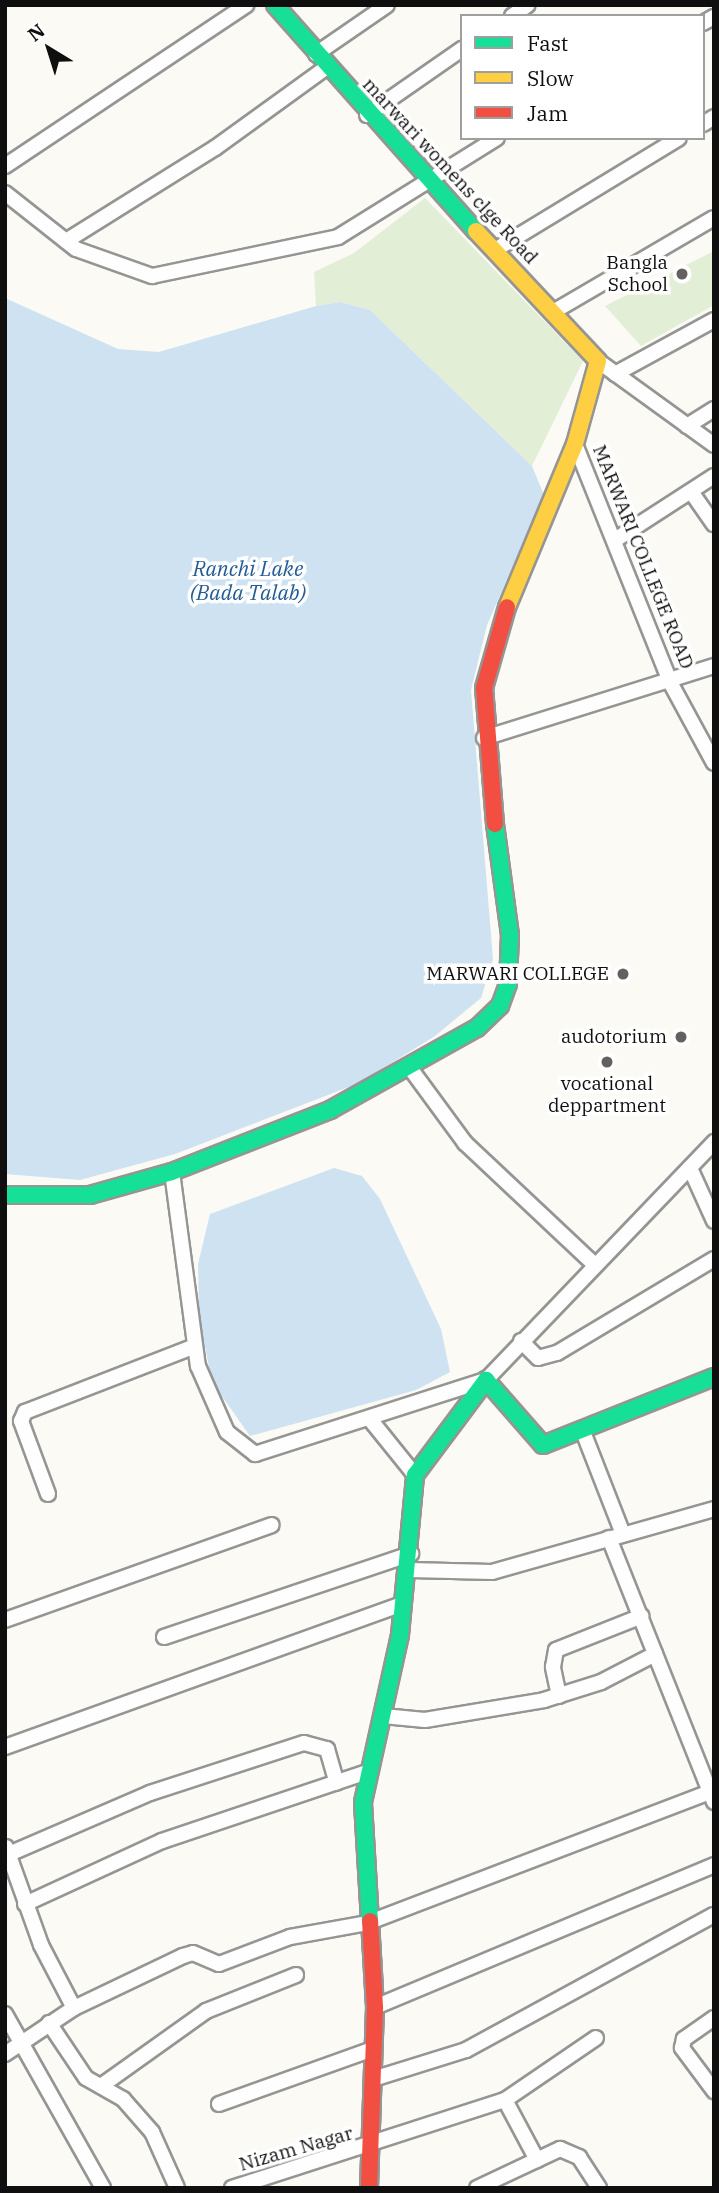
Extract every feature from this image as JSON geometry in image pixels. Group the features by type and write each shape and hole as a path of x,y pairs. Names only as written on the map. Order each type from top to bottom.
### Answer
{"street":[{"path":"5,166 246,5"},
{"name":"marwari womens clge Road","path":"275,5 367,115 598,361"},
{"path":"316,54 387,5"},
{"path":"367,115 460,50"},
{"path":"66,241 215,148 327,67"},
{"path":"5,193 66,241 152,276 338,237 428,178 494,140"},
{"path":"495,250 676,140"},
{"path":"553,312 714,218"},
{"path":"615,374 714,320"},
{"path":"598,361 714,445"},
{"name":"MARWARI COLLEGE ROAD","path":"598,361 575,444 670,681 714,763"},
{"path":"687,426 714,409"},
{"path":"5,1195 90,1195 172,1172 330,1110 410,1068 491,1016 508,984 510,935 484,738 484,688 498,630 575,444"},
{"path":"615,540 714,477"},
{"path":"692,493 714,524"},
{"path":"484,738 714,666"},
{"path":"410,1068 465,1143 593,1263"},
{"path":"369,2188 373,2079 370,2050 375,2007 367,1923 367,1772 383,1716 410,1562 415,1475 486,1380 593,1263 714,1142"},
{"path":"690,1168 714,1221"},
{"path":"172,1172 193,1347 228,1432 255,1454 486,1380"},
{"path":"522,1341 538,1358 557,1353 714,1259"},
{"path":"48,1494 21,1421 25,1412 193,1347"},
{"path":"486,1380 543,1445 713,1379"},
{"path":"369,1418 415,1475"},
{"path":"5,2054 74,2008 193,1953 219,1964 271,1942 367,1923 712,1797 655,1654 582,1429"},
{"path":"164,1637 410,1562 492,1572 714,1509"},
{"path":"5,1620 272,1525"},
{"path":"5,1747 403,1604"},
{"path":"559,1696 556,1650 642,1616"},
{"path":"383,1716 425,1720 559,1696 655,1654"},
{"path":"74,2008 25,1904 7,1850 150,1793 304,1743 327,1749 337,1783"},
{"path":"25,1904 162,1841 367,1772"},
{"path":"375,2007 714,1865"},
{"path":"373,2079 502,2033 714,1915"},
{"path":"101,2086 206,2011 296,1975"},
{"path":"5,2014 103,2188"},
{"path":"714,2018 684,2039 682,2048 714,2091"},
{"path":"49,2023 86,2078 123,2098 152,2132 177,2188"},
{"name":"Nizam Nagar","path":"232,2188 371,2147 505,2100 596,2038"},
{"path":"219,2104 370,2050"},
{"path":"505,2100 537,2160"},
{"path":"477,2188 537,2160 569,2150 599,2188"}],"green space":[{"path":"425,198 583,361 532,466 370,310 340,302 316,306 314,272 354,253"},
{"name":"Bangla School","path":"714,251 714,305 641,346 605,306"}],"water":[{"name":"Ranchi Lake (Bada Talab)","path":"5,298 118,349 159,352 316,306 340,302 370,310 532,466 544,495 487,625 471,690 493,959 481,998 435,1036 359,1083 175,1154 80,1180 5,1174"},
{"path":"334,1168 362,1176 380,1199 441,1329 450,1372 416,1390 250,1436 212,1382 199,1316 198,1264 210,1214"}],"traffic: fast":[{"path":"275,5 476,231"},
{"path":"5,1195 90,1195 172,1172 330,1110 477,1028 500,1006 508,984 510,935 495,824"},
{"path":"370,1921 363,1802 400,1635 415,1475 486,1380 543,1445 714,1377"}],"traffic: slow":[{"path":"476,231 598,361 575,444 507,607"}],"traffic: jam":[{"path":"495,824 484,688 507,607"},
{"path":"369,2188 375,2007 370,1921"}],"place":[{"name":"Bangla School","path":"682,274"},
{"name":"MARWARI COLLEGE","path":"623,974"},
{"name":"audotorium","path":"681,1037"},
{"name":"vocational deppartment","path":"607,1062"}]}
